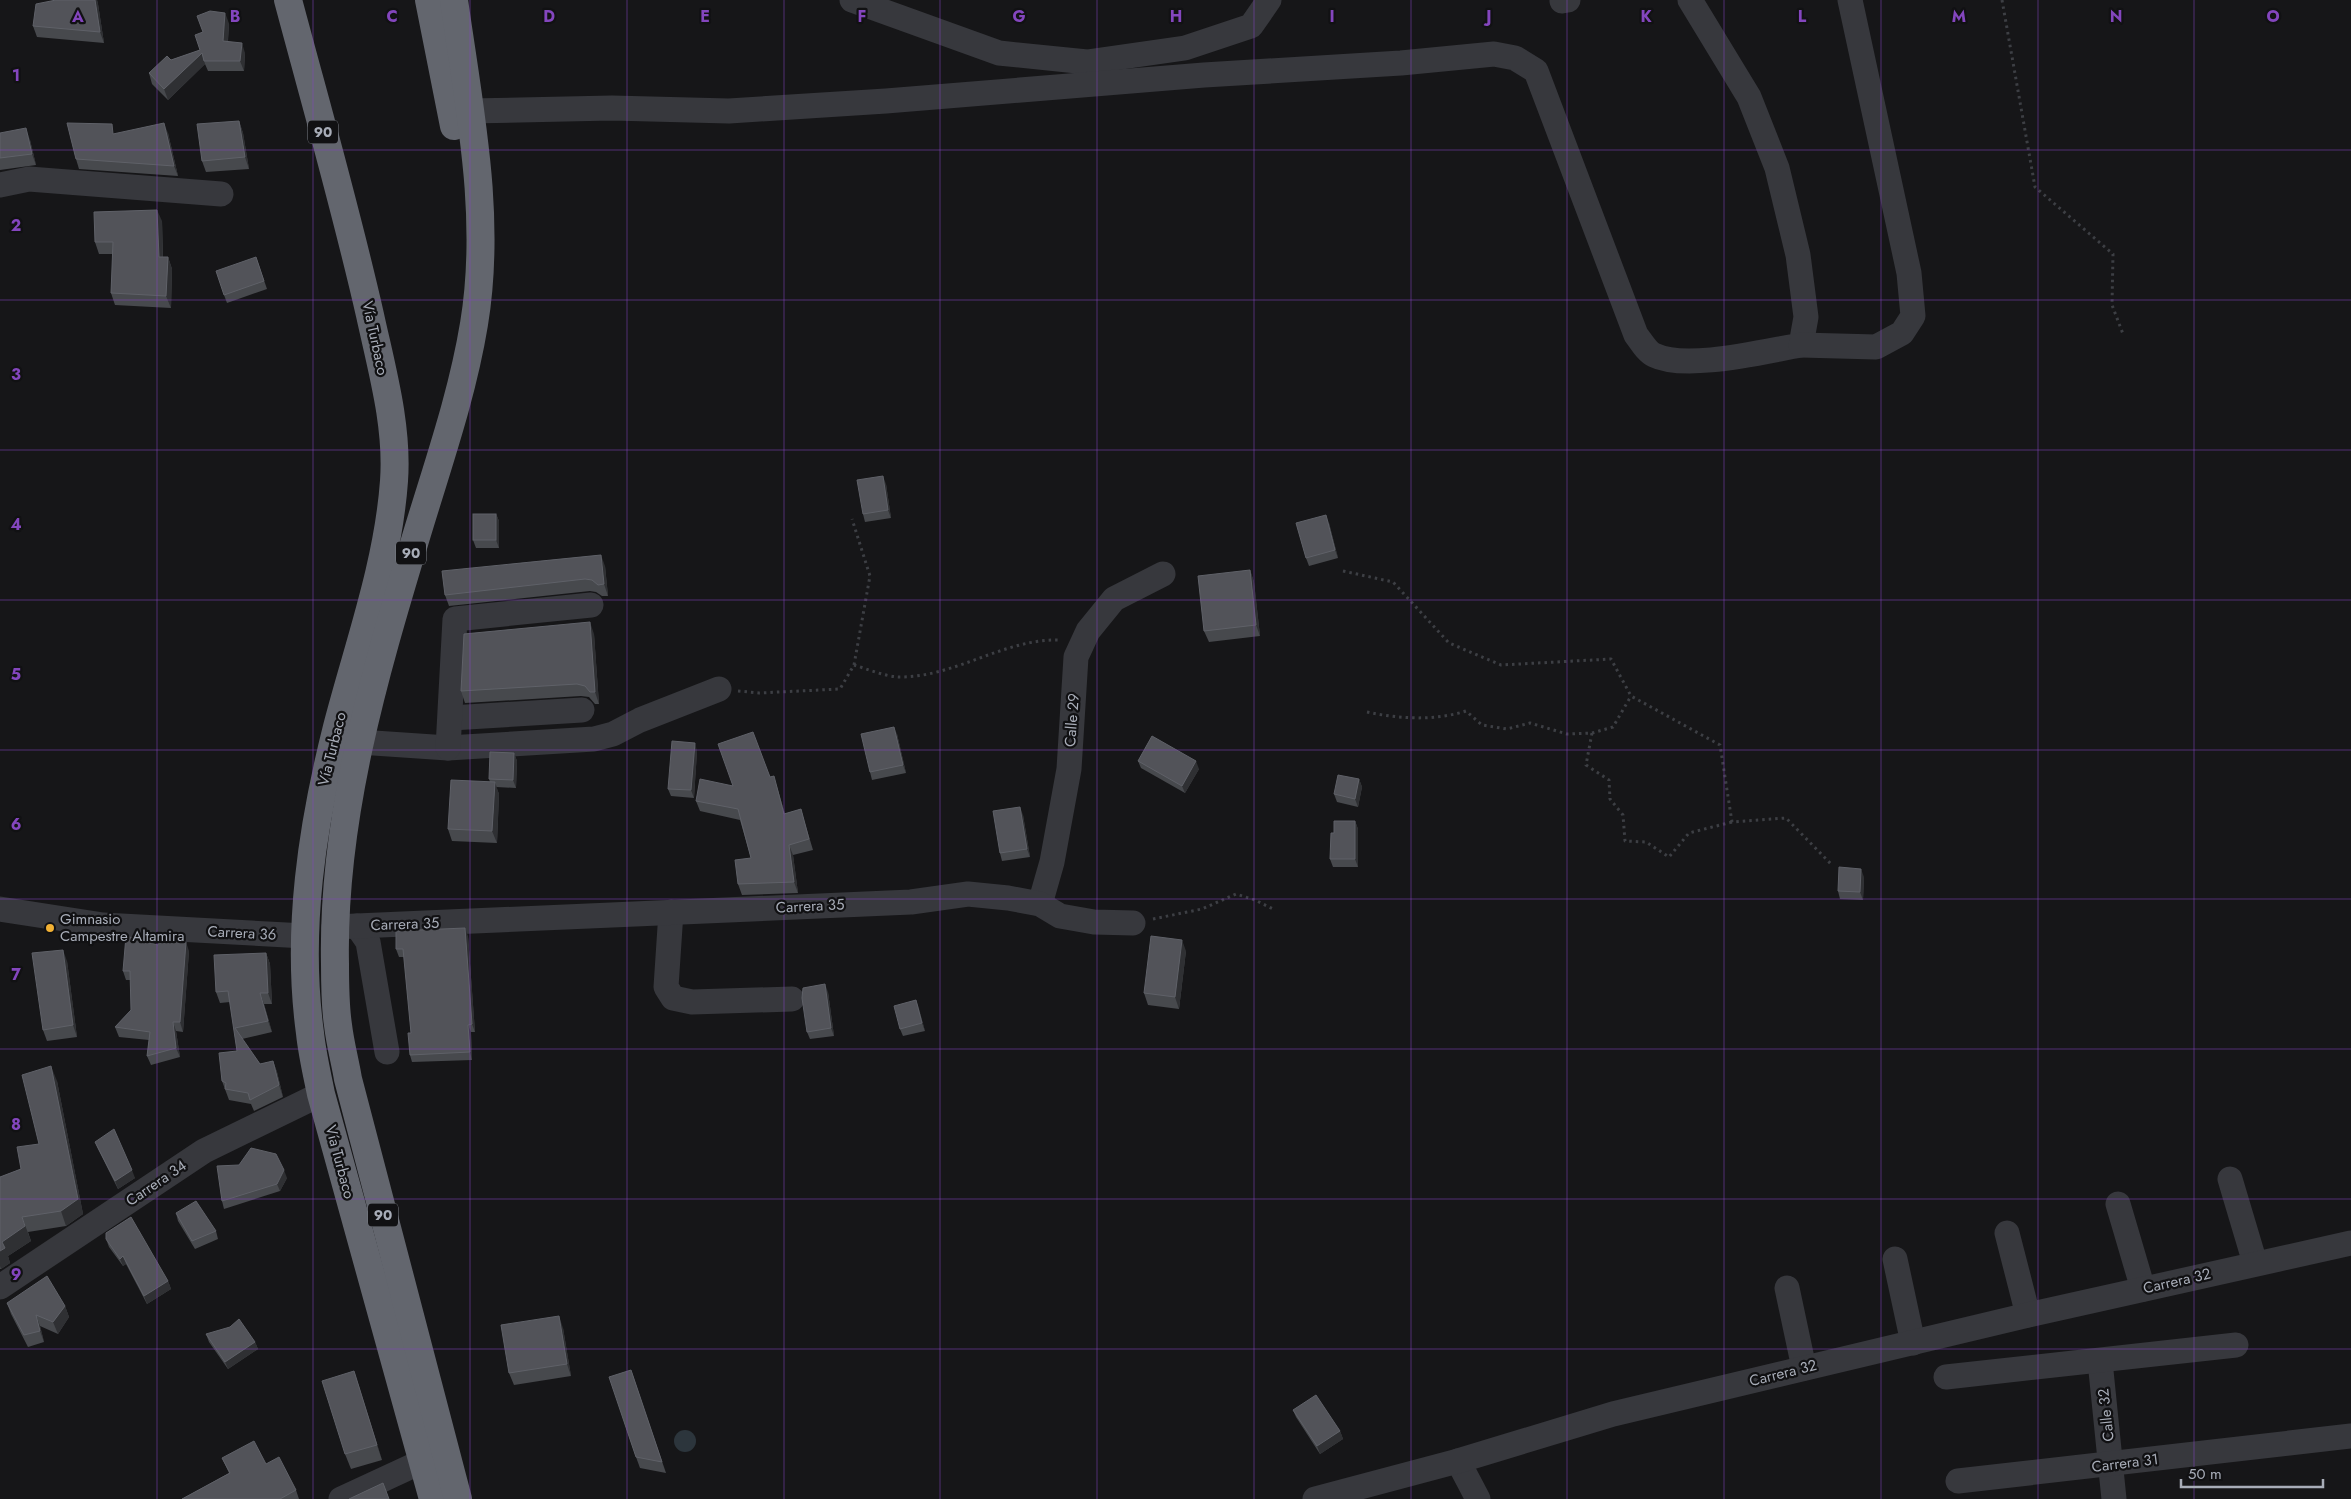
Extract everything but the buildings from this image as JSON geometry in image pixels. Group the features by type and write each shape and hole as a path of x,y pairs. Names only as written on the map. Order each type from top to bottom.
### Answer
{"highway":[{"name":"Vía Turbaco","path":"288,0 359,265 394,434 394,479 388,534 321,792 312,854 305,936 305,978 310,1033 321,1094 433,1499"},
{"path":"304,0 370,232 359,265"},
{"path":"429,0 456,136 479,179"},
{"name":"Vía Turbaco","path":"454,0 479,179 481,245 475,322 459,396 415,540 359,742 339,856 346,926 337,1024 348,1079 458,1499"}],"street":[{"path":"852,0 999,53 1087,62 1185,48 1251,26 1269,0"},
{"path":"1690,0 1749,97 1777,168 1798,255 1806,317 1801,345"},
{"path":"469,111 612,108 729,111 886,101 1204,75 1401,63 1494,54 1515,58 1536,71 1636,335 1651,354 1670,361 1712,360 1801,345 1876,347 1902,333 1913,316 1909,273 1850,0"},
{"path":"0,184 29,179 221,194"},
{"name":"Calle 29","path":"1040,904 1052,862 1069,769 1076,657 1088,631 1114,599 1163,574"},
{"path":"448,748 455,619 591,605"},
{"path":"359,742 448,748 594,739 613,734 640,720 719,689"},
{"path":"451,718 582,710"},
{"name":"Carrera 35","path":"346,926 911,902 968,894 1008,898 1040,904 1060,916 1094,922 1133,923"},
{"name":"Carrera 36","path":"0,909 103,925 305,936"},
{"path":"671,912 666,987 673,998 692,1002 792,999"},
{"path":"346,926 368,942 387,1052"},
{"name":"Carrera 34","path":"0,1287 204,1151 321,1094"},
{"path":"2230,1179 2255,1263"},
{"path":"2118,1204 2142,1289"},
{"path":"2007,1233 2028,1315"},
{"name":"Carrera 32","path":"1315,1499 1458,1461 1613,1414 2028,1315 2351,1243"},
{"path":"1895,1259 1913,1343"},
{"path":"1787,1288 1804,1368"},
{"path":"1946,1376 2100,1361 2236,1344"},
{"name":"Calle 32","path":"2100,1361 2114,1499"},
{"name":"Carrera 31","path":"1958,1481 2111,1465 2351,1436"},
{"path":"341,1499 422,1461"},
{"path":"1458,1461 1478,1499"}],"path":[{"path":"2002,0 2036,187 2113,254 2112,305 2123,334"},
{"path":"719,689 759,693 840,689 854,665 870,576 852,519"},
{"path":"1343,572 1393,582 1449,644 1501,665 1610,659 1631,696 1720,745 1732,822"},
{"path":"854,665 897,677 944,671 1029,642 1060,640 1081,646"},
{"path":"1367,712 1388,716 1447,717 1466,711 1482,725 1507,730 1530,723 1568,734 1592,733 1613,727 1631,696"},
{"path":"1592,733 1586,765 1609,780 1610,799 1623,815 1625,841 1646,842 1669,857 1689,833 1732,822 1786,818 1831,864"},
{"path":"1133,923 1202,909 1236,894 1255,900 1273,909"}],"shaded area":[{"path":"685,1430 693,1433 696,1441 693,1449 685,1452 677,1449 674,1441 677,1433"}],"place":[{"name":"Gimnasio Campestre Altamira","path":"50,928"}]}
